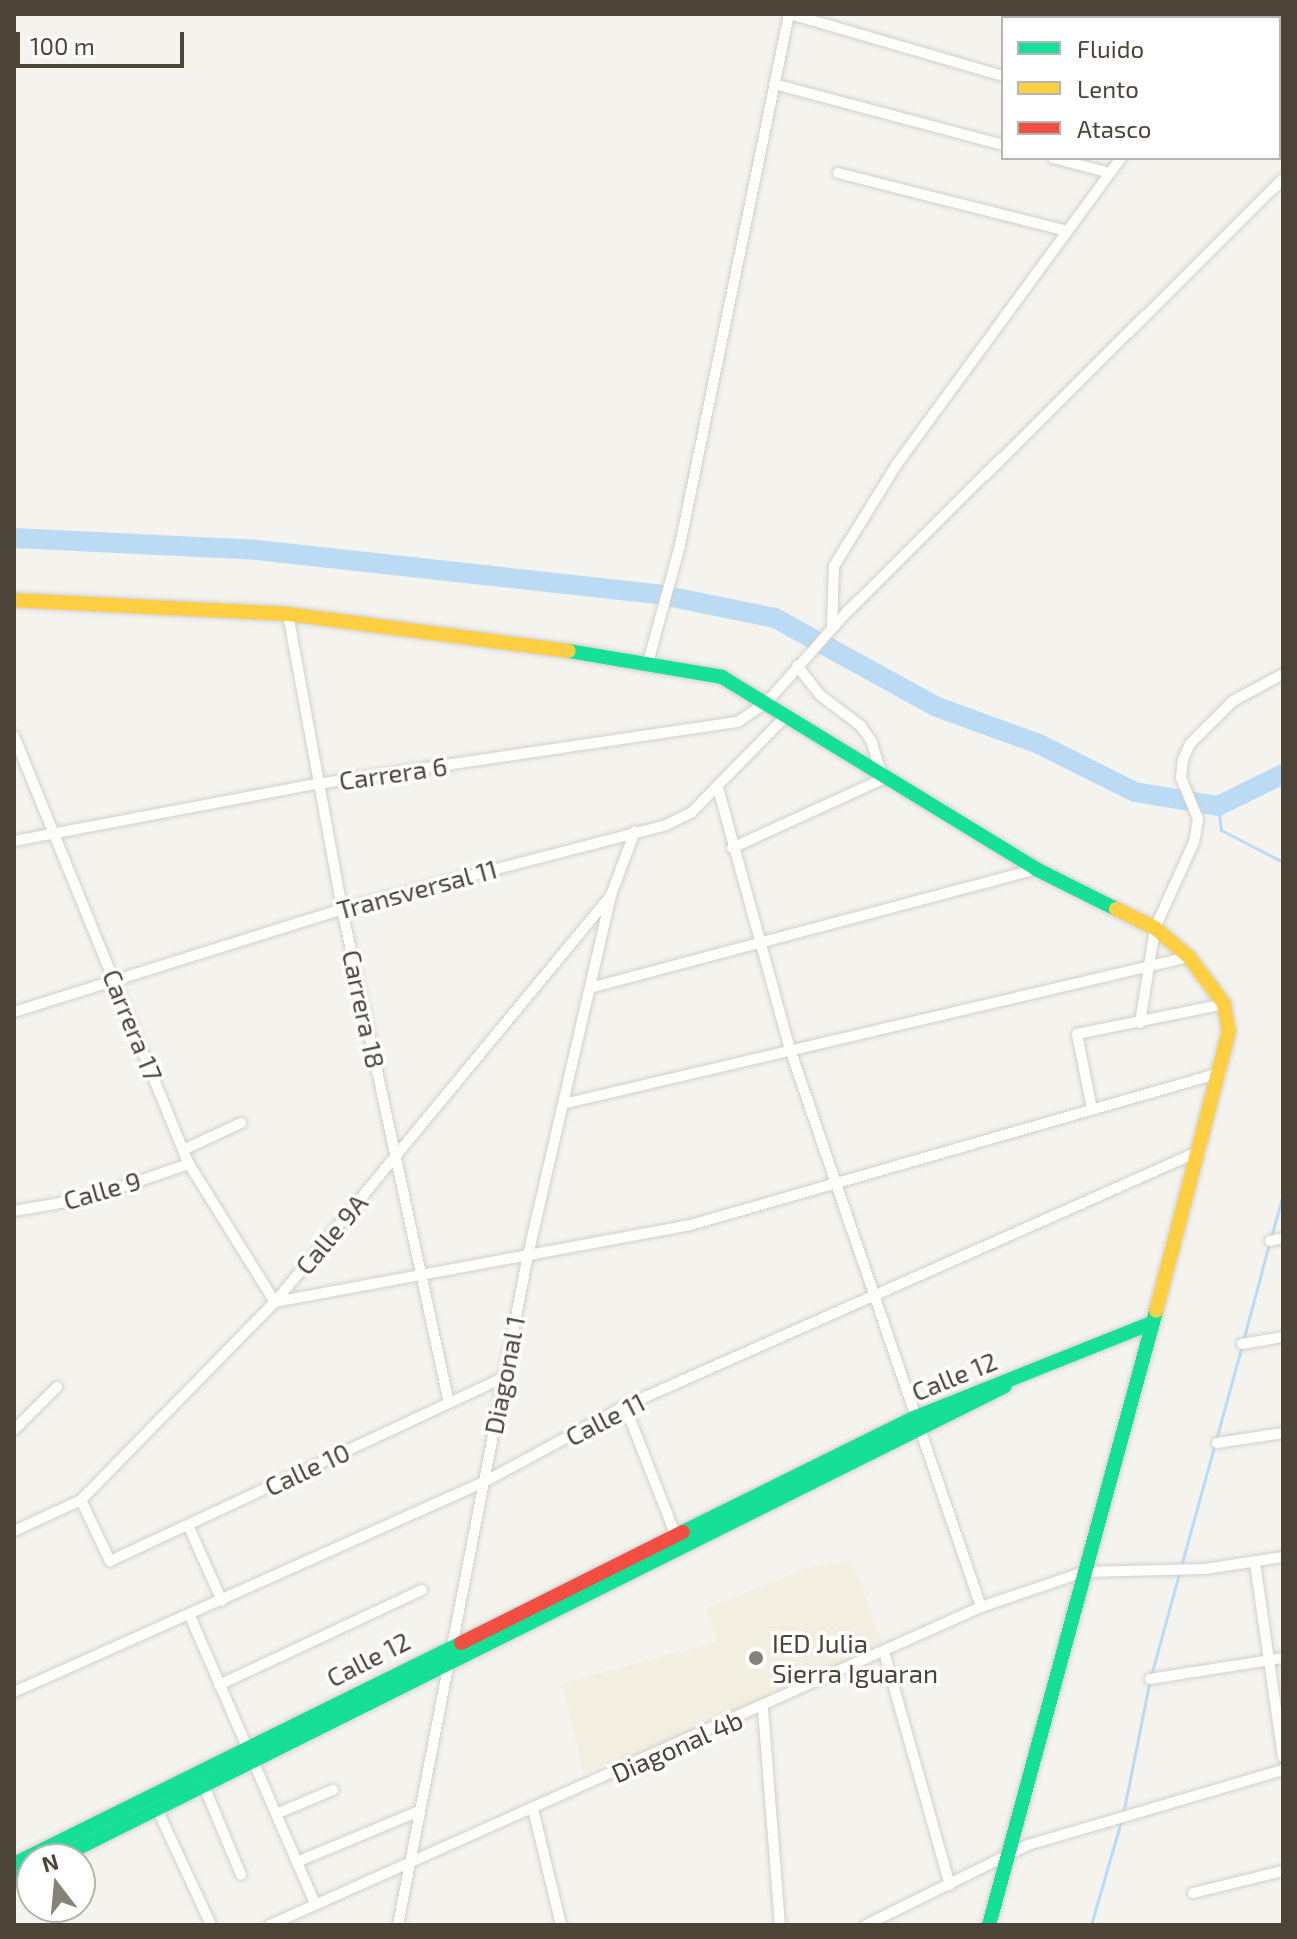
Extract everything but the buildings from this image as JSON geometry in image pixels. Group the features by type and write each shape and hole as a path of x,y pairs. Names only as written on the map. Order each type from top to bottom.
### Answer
{"street":[{"path":"647,666 680,545 789,14 1001,75"},
{"path":"774,84 1001,144"},
{"path":"1061,160 1110,173"},
{"path":"832,627 834,566 897,464 1063,230 1120,160"},
{"path":"838,173 1063,230"},
{"name":"Carrera 6","path":"14,841 317,784 738,722 767,702 832,627 1283,179"},
{"path":"14,600 288,614 471,634 722,677 767,702 883,779 1036,869 1155,928 1189,957 1224,1004 1229,1031 1220,1073 1149,1324 989,1925"},
{"name":"Carrera 18","path":"288,614 342,909 449,1403"},
{"path":"797,666 820,695 861,726 872,742 883,779"},
{"path":"1140,1023 1146,968 1155,928 1194,842 1198,819 1181,778 1190,744 1233,701 1283,674"},
{"name":"Transversal 11","path":"14,1012 342,909 666,825 691,813 787,715"},
{"name":"Carrera 17","path":"14,736 189,1164 275,1302"},
{"path":"732,848 883,779"},
{"path":"718,788 732,848 790,1049 981,1607"},
{"name":"Diagonal 1","path":"398,1925 528,1255 611,895 635,831"},
{"path":"590,988 760,946 1036,869"},
{"name":"Calle 9A","path":"14,1531 81,1500 275,1302 611,895"},
{"path":"563,1104 1189,957"},
{"path":"1092,1109 1077,1034 1224,1004"},
{"path":"275,1302 687,1226 1220,1073"},
{"path":"183,1150 241,1123"},
{"name":"Calle 11","path":"14,1692 190,1616 484,1482 625,1406 1200,1151"},
{"name":"Calle 9","path":"14,1211 89,1198 189,1164"},
{"path":"1270,1241 1283,1238"},
{"name":"Calle 12","path":"82,1843 117,1821 157,1809 204,1786 250,1754 448,1665 681,1548 982,1387 1026,1374 1149,1324"},
{"path":"1242,1344 1283,1337"},
{"name":"Calle 10","path":"81,1500 110,1561 504,1377"},
{"path":"14,1430 57,1387"},
{"path":"625,1406 681,1548"},
{"name":"Calle 12","path":"14,1864 117,1821 250,1754 454,1643 675,1534 916,1424"},
{"path":"1217,1443 1283,1433"},
{"path":"188,1525 222,1601"},
{"name":"Diagonal 4b","path":"270,1925 763,1709 981,1607 1084,1572 1205,1569 1283,1557"},
{"path":"1255,1563 1283,1757"},
{"path":"219,1685 422,1590"},
{"path":"190,1616 315,1903"},
{"path":"884,1652 950,1885"},
{"path":"1150,1679 1283,1658"},
{"path":"763,1709 780,1925"},
{"path":"866,1925 1006,1856 1122,1815 1283,1770"},
{"path":"204,1786 241,1875"},
{"path":"276,1814 333,1790"},
{"path":"157,1809 211,1925"},
{"path":"533,1809 561,1925"},
{"path":"297,1862 419,1811"},
{"path":"1193,1893 1283,1871"}],"shaded area":[{"name":"IED Julia Sierra Iguaran","path":"851,1560 883,1643 702,1732 583,1772 563,1683 717,1642 706,1609 806,1568"}],"waterway":[{"path":"14,538 257,550 657,594 775,618 937,707 1039,744 1135,792 1218,806 1283,774"},
{"path":"1218,806 1221,830 1283,862"},
{"path":"1271,1237 1283,1194"},
{"path":"1243,1341 1269,1244"},
{"path":"1123,1814 1150,1679 1241,1348"},
{"path":"1091,1925 1121,1821"}],"traffic: fast":[{"path":"569,651 722,677 1036,869 1116,909"},
{"path":"989,1925 1156,1311"},
{"path":"683,1532 914,1418 1149,1324"},
{"path":"88,1843 1005,1386"},
{"path":"14,1864 461,1643"}],"traffic: slow":[{"path":"14,600 288,614 569,651"},
{"path":"1116,909 1155,928 1189,957 1224,1004 1229,1031 1156,1311"}],"traffic: jam":[{"path":"461,1643 683,1532"}],"place":[{"name":"IED Julia Sierra Iguaran","path":"756,1658"}]}
